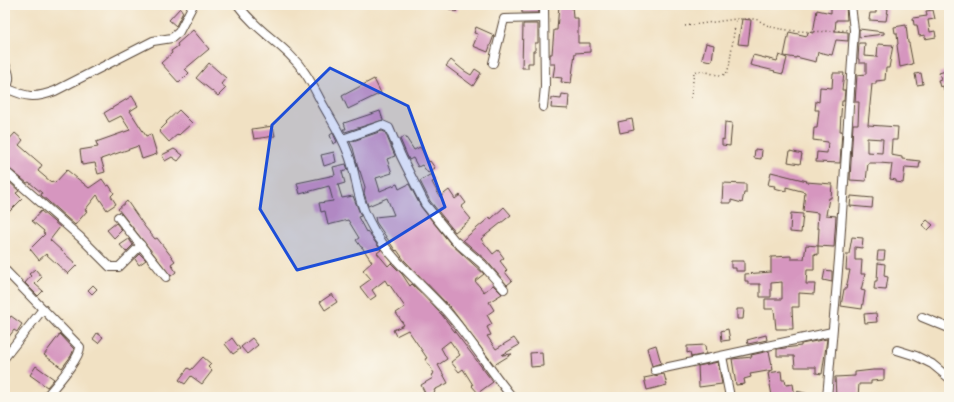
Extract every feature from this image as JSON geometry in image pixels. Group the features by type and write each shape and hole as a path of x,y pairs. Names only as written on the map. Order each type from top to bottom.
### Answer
{"street":[{"path":"5,64 10,75 10,80 6,89 21,95 33,97 44,95 55,91 153,41 172,38 179,32 192,5"},
{"path":"238,5 256,27 281,46 302,69 314,87 343,139 349,153 363,206 376,233 398,262 454,320 512,397"},
{"path":"543,107 545,87 544,5"},
{"path":"827,397 839,259 854,30 851,5"},
{"path":"493,63 504,19 543,18"},
{"path":"343,139 382,125 389,128 400,156 425,204 454,240 482,264 504,289"},
{"path":"5,171 80,236 110,267 119,266 141,245"},
{"path":"118,218 166,277"},
{"path":"5,270 80,347 77,358 46,397"},
{"path":"5,357 43,309"},
{"path":"922,317 949,328"},
{"path":"655,370 832,332"},
{"path":"897,350 916,356 932,364 949,378"},
{"path":"722,356 730,397"}],"lane":[{"path":"798,394 810,397"}],"path":[{"path":"691,98 694,72 698,70 717,75 726,74 729,67 736,19"},
{"path":"685,26 736,19 756,19 770,27 794,31 825,32 854,30"}],"highlighted area":[{"path":"330,68 408,106 445,207 378,249 297,270 260,209 272,125"}],"building":[{"path":"441,5 459,5 456,12"},
{"path":"522,5 538,5 539,13 522,13"},
{"path":"559,5 572,5 573,18 578,18 578,43 590,43 590,52 575,53 571,83 561,82 562,78 553,77 555,64 550,64 554,30 557,30"},
{"path":"831,5 846,5 847,20 836,20 835,31 848,32 848,41 836,40 832,55 818,52 816,62 796,57 784,56 789,32 807,36 808,32 813,33 817,10 831,13"},
{"path":"876,5 887,5 888,9 886,21 869,20 870,13 876,13"},
{"path":"180,8 183,12 176,26 169,20"},
{"path":"933,10 935,19 928,20 930,32 935,31 936,37 925,39 925,35 919,36 917,25 914,25 913,18 927,16 926,11"},
{"path":"742,19 751,20 748,45 738,44"},
{"path":"523,24 538,24 538,43 535,43 535,51 533,51 533,63 528,63 528,68 522,68"},
{"path":"906,25 908,43 913,64 900,67 897,33 895,33 894,27"},
{"path":"476,27 494,35 488,52 473,46 478,34 474,33"},
{"path":"859,29 884,32 884,34 859,37"},
{"path":"193,30 209,49 185,69 189,73 179,83 161,63 172,53 171,51 178,46 177,44"},
{"path":"706,43 714,45 712,60 710,61 702,59"},
{"path":"859,43 865,43 864,56 877,57 878,44 893,45 889,68 886,68 885,80 876,81 876,84 872,84 868,125 898,127 897,140 892,140 891,155 902,157 902,159 920,161 919,168 905,167 903,183 890,179 892,164 879,163 868,163 866,181 850,180 853,124 858,124 859,102 855,102 857,75 866,74 866,63 859,63","holes":["867,138 883,139 882,153 867,152"]},
{"path":"753,55 777,61 779,55 787,58 783,74 750,65"},
{"path":"451,60 471,75 475,69 481,73 473,86 446,66"},
{"path":"209,63 226,78 221,84 226,88 218,96 196,78"},
{"path":"949,70 949,89 944,90 943,86 940,87 938,80 941,79 939,73"},
{"path":"833,73 844,73 842,90 845,90 841,114 840,131 842,131 840,163 816,162 817,152 827,153 828,142 813,140 814,128 817,128 819,110 815,110 816,101 819,102 820,87 832,88"},
{"path":"921,73 923,84 917,85 915,74"},
{"path":"374,79 381,93 348,109 342,96"},
{"path":"562,94 569,95 568,109 551,108 552,98 561,99"},
{"path":"132,96 138,106 130,111 146,136 151,134 157,154 142,159 138,146 101,159 105,172 98,174 95,163 82,165 80,150 98,147 96,142 130,130 121,116 109,122 104,113"},
{"path":"179,110 192,123 169,142 159,131"},
{"path":"380,111 383,120 345,132 343,129 346,129 344,123"},
{"path":"632,119 634,130 620,133 618,122"},
{"path":"725,122 732,123 730,146 722,145 722,139 724,140"},
{"path":"273,126 275,136 254,139 252,129"},
{"path":"382,131 385,132 395,156 387,159 392,173 376,178 380,191 397,184 399,189 409,184 421,207 450,243 484,274 475,281 484,292 493,285 502,294 489,302 494,310 487,315 492,324 487,327 491,335 487,336 496,349 514,338 519,345 502,355 512,354 494,365 450,307 404,260 397,250 395,250 376,222 375,217 394,215 387,198 368,206 364,193 365,187 350,142"},
{"path":"15,133 23,140 19,145 42,165 38,171 51,182 52,181 55,183 67,170 89,188 102,179 107,186 109,185 114,193 111,196 116,204 107,210 97,195 85,210 87,211 75,225 41,195 42,193 6,166 8,164 5,161 5,144"},
{"path":"333,133 337,142 333,144 330,135"},
{"path":"405,136 414,150 420,147 429,162 430,161 435,168 428,173 422,165 418,167 413,158 409,160 400,139"},
{"path":"174,149 183,155 178,161 172,157 165,161 162,155"},
{"path":"755,149 762,150 761,159 754,158"},
{"path":"790,151 802,154 800,164 788,162"},
{"path":"334,152 336,162 324,166 321,155"},
{"path":"346,164 348,170 342,172 345,183 338,185 342,198 353,196 361,216 358,217 366,232 367,231 381,250 377,253 388,266 391,263 402,274 410,286 412,284 442,315 493,382 478,393 472,386 473,385 463,369 459,372 451,362 460,355 450,341 441,348 447,359 438,365 448,383 434,390 435,392 427,397 421,385 433,378 431,375 434,373 425,359 427,358 408,330 396,336 393,330 404,325 396,313 405,307 385,280 372,290 376,296 370,300 360,287 371,279 363,270 372,262 356,240 359,238 348,220 328,225 325,211 321,212 319,203 333,201 329,186 300,194 297,183 335,175 333,167"},
{"path":"771,172 807,181 806,182 832,184 831,198 829,198 826,215 836,216 834,247 818,246 818,213 803,211 805,192 786,187 786,191 774,188 775,186 768,185"},
{"path":"431,174 435,181 432,182 440,197 449,190 455,199 460,195 466,203 461,207 471,219 455,232 430,201 420,181"},
{"path":"5,178 19,191 16,193 22,199 9,212 5,208"},
{"path":"723,183 746,184 746,193 744,193 742,203 731,200 731,203 722,203"},
{"path":"851,196 873,198 872,208 850,206"},
{"path":"127,201 145,227 155,239 157,238 175,261 171,264 176,272 171,276 118,209"},
{"path":"504,207 511,215 481,239 493,254 498,250 504,258 500,261 507,270 505,272 512,281 507,285 486,260 463,240"},
{"path":"41,211 60,227 50,240 77,265 68,274 46,254 39,260 30,249 45,234 43,233 44,231 32,221"},
{"path":"791,213 803,214 801,233 790,232"},
{"path":"927,220 933,225 928,230 922,225"},
{"path":"116,223 122,230 114,238 107,230"},
{"path":"852,237 863,238 862,248 855,247 855,260 862,260 861,274 865,274 861,290 865,291 862,309 841,306 844,289 846,289 850,270 846,270 847,254 849,254"},
{"path":"129,239 133,245 126,252 120,245"},
{"path":"806,245 818,246 818,255 814,254 814,270 807,270 806,284 815,284 814,294 799,293 799,307 792,307 793,329 776,329 774,309 765,309 765,299 782,299 782,282 771,283 771,297 760,297 760,284 748,284 748,281 745,281 745,274 771,272 771,257 791,256 791,259 804,259"},
{"path":"878,251 885,251 884,260 877,260"},
{"path":"140,254 146,260 139,265 135,259"},
{"path":"731,261 744,261 744,271 736,271 736,268 731,268"},
{"path":"878,263 885,264 884,276 888,277 886,290 874,289 875,281 877,281"},
{"path":"35,269 42,277 35,284 43,291 38,296 25,283 31,276 29,274"},
{"path":"825,270 832,271 832,282 823,280"},
{"path":"93,285 97,289 92,294 88,290"},
{"path":"332,294 337,302 325,310 320,302"},
{"path":"737,309 744,309 743,319 737,319"},
{"path":"876,313 877,322 865,323 864,314"},
{"path":"11,316 22,324 17,332 14,330 5,342 5,324"},
{"path":"728,329 730,340 722,341 721,331"},
{"path":"97,333 103,337 98,343 93,339"},
{"path":"60,334 74,349 71,356 62,368 44,355"},
{"path":"766,335 767,340 748,344 747,340"},
{"path":"232,338 240,349 233,354 225,344"},
{"path":"252,338 258,345 247,354 241,347"},
{"path":"827,339 822,374 816,373 816,367 795,367 794,356 777,356 777,349 801,346 801,344"},
{"path":"656,345 661,363 652,366 647,348"},
{"path":"705,345 706,354 691,357 690,352 687,353 687,346"},
{"path":"769,351 773,370 750,374 751,377 744,379 745,384 736,385 732,359 752,357 751,355"},
{"path":"542,352 543,366 531,367 530,353"},
{"path":"203,357 211,364 208,367 212,371 202,384 191,376 185,384 179,380 188,368 191,370"},
{"path":"718,362 722,384 699,387 698,366"},
{"path":"36,366 54,379 47,387 30,375"},
{"path":"884,370 884,380 871,381 871,384 859,384 858,397 836,397 835,377 855,376 855,372"},
{"path":"781,371 782,380 785,380 786,385 793,384 795,397 783,397 783,394 772,396 768,373"},
{"path":"664,374 667,385 647,390 644,378"}]}
